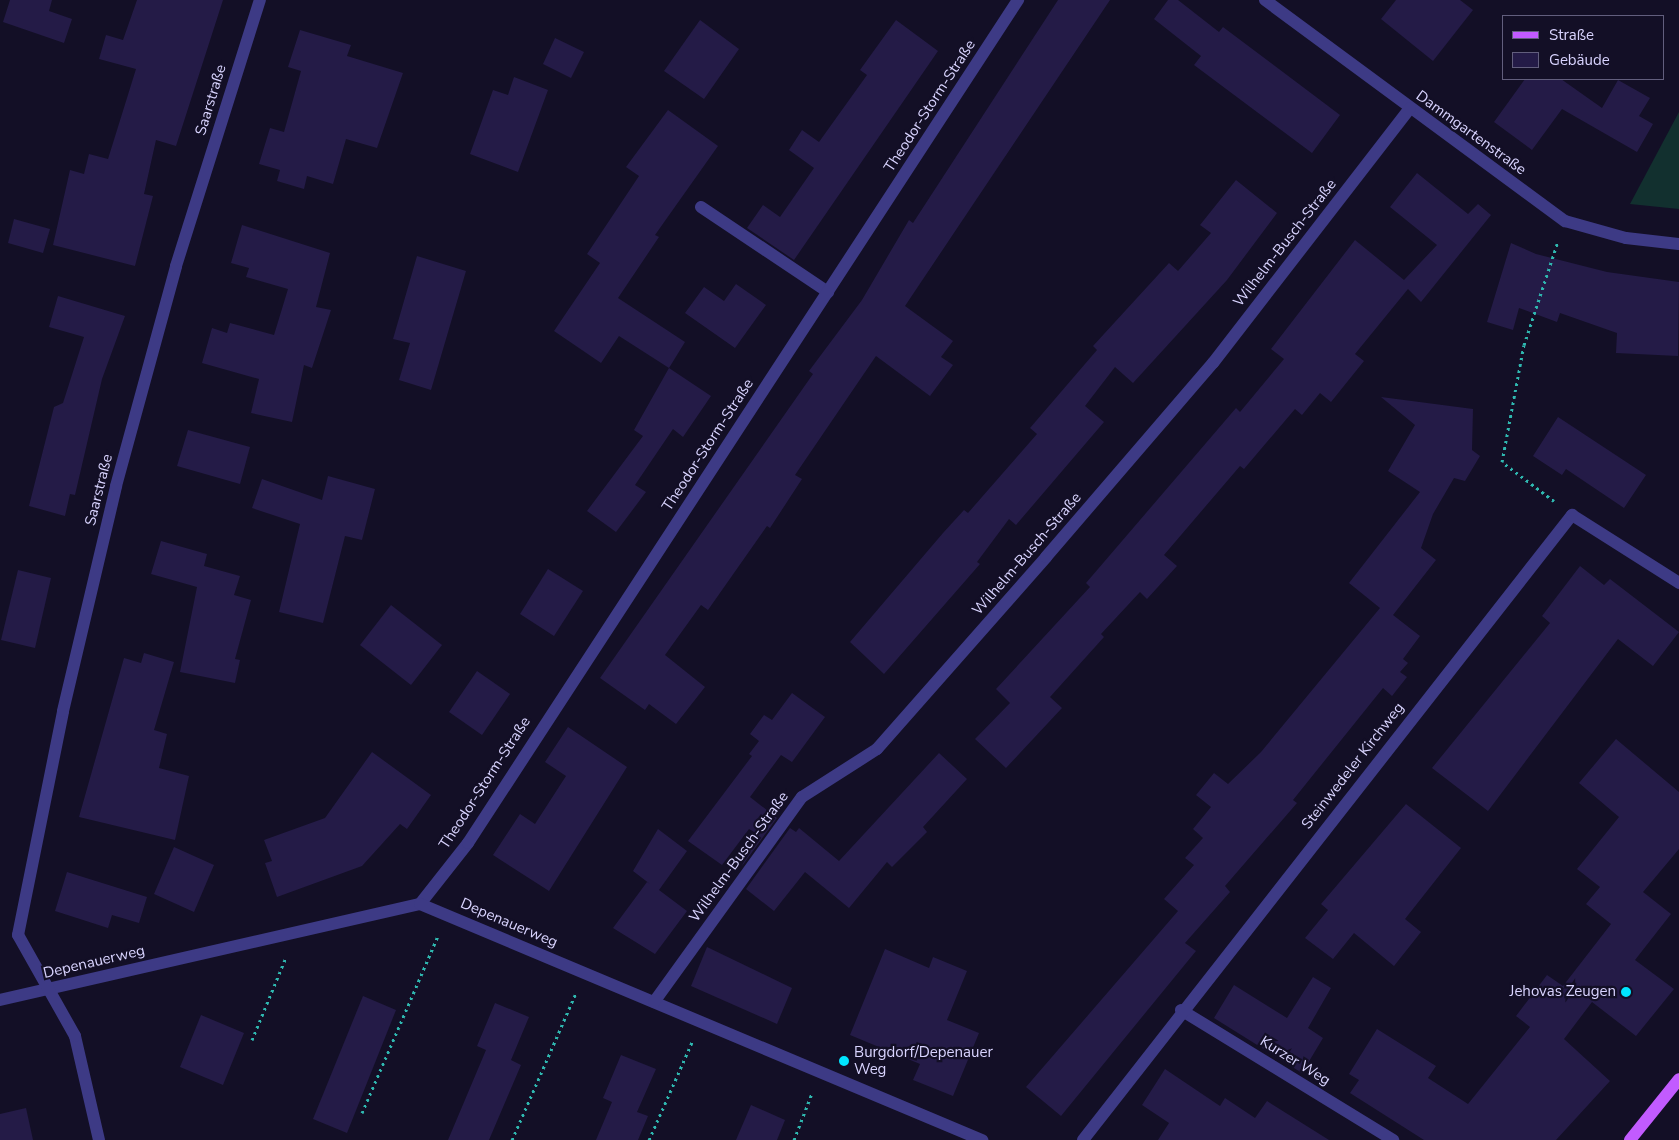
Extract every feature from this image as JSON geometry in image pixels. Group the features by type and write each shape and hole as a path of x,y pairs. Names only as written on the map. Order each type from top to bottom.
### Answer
{"main road":[{"path":"1630,1140 1679,1079"}],"street":[{"name":"Saarstraße","path":"98,1140 75,1036 18,935 63,711 161,319 260,0"},
{"name":"Theodor-Storm-Straße","path":"420,904 468,843 1018,0"},
{"name":"Dammgartenstraße","path":"1265,0 1565,221 1626,238 1679,244"},
{"name":"Wilhelm-Busch-Straße","path":"654,1002 802,797 877,749 1001,609 1213,363 1410,108"},
{"path":"701,207 828,292"},
{"path":"1572,515 1679,583"},
{"name":"Steinwedeler Kirchweg","path":"1083,1140 1181,1010 1572,515"},
{"name":"Depenauerweg","path":"0,1000 420,904 982,1140"},
{"name":"Kurzer Weg","path":"1181,1010 1393,1140"}],"path":[{"path":"1565,221 1524,344 1502,462 1572,515"},
{"path":"362,1113 446,914"},
{"path":"252,1040 295,933"},
{"path":"512,1140 585,972"},
{"path":"649,1140 701,1021"},
{"path":"794,1140 821,1072"}],"green space":[{"path":"1679,112 1679,209 1630,204"}],"building":[{"path":"10,0 52,0 49,11 72,19 64,43 3,22"},
{"path":"137,0 223,0 176,146 156,140 144,194 153,196 135,266 53,245 70,170 84,174 89,154 108,159 136,69 99,59 106,35 123,40"},
{"path":"1058,0 1110,0 905,306 953,341 941,357 953,365 930,396 876,356 795,475 802,479 770,528 767,526 708,610 701,605 665,655 705,687 676,724 649,704 645,710 600,678 813,374 809,371 862,300 909,220 913,223"},
{"path":"1168,0 1178,0 1219,32 1223,27 1340,115 1312,153 1194,65 1201,56 1154,19"},
{"path":"1396,0 1460,0 1473,10 1433,61 1381,19"},
{"path":"700,20 739,49 704,99 664,71"},
{"path":"896,20 938,51 794,260 747,228 763,205 780,217 814,168 789,150 802,130 819,142 867,75 860,70"},
{"path":"300,30 351,45 347,56 403,73 377,148 346,139 333,184 307,176 304,189 277,181 280,170 259,164 270,128 284,132 301,71 288,67"},
{"path":"555,38 584,52 571,78 543,64"},
{"path":"514,77 548,90 518,172 470,154 493,90 508,95"},
{"path":"1524,80 1562,80 1602,108 1618,80 1650,98 1639,116 1653,124 1637,152 1562,109 1532,150 1494,122"},
{"path":"668,110 718,146 655,235 659,237 618,298 685,342 669,368 619,336 601,363 554,331 600,263 587,254 639,176 626,167"},
{"path":"1417,173 1468,214 1478,204 1491,215 1421,302 1408,289 1355,354 1364,361 1331,402 1320,393 1302,415 1295,409 1244,469 1240,466 1164,555 1177,566 1147,599 1140,592 1101,634 1104,637 1050,697 1062,708 1006,768 975,739 1010,703 996,689 1090,587 1086,583 1236,408 1240,412 1284,359 1271,349 1355,240 1404,280 1437,245 1390,207"},
{"path":"1236,180 1277,213 1227,280 1133,383 1115,367 1085,406 1104,422 1016,525 1009,519 977,562 980,564 884,674 850,642 943,533 964,510 968,513 1037,434 1030,428 1097,350 1093,346 1169,263 1178,271 1211,233 1200,225"},
{"path":"14,219 50,229 43,253 8,243"},
{"path":"242,225 330,253 316,307 331,310 312,368 304,365 292,422 251,413 259,379 202,363 212,328 227,333 230,323 274,335 288,289 246,277 249,268 231,263"},
{"path":"1511,243 1536,254 1607,272 1679,282 1678,356 1616,353 1617,333 1560,313 1557,322 1519,308 1513,330 1487,322"},
{"path":"417,256 466,271 431,390 399,380 410,343 393,339"},
{"path":"736,284 766,305 735,348 685,313 704,287 724,301"},
{"path":"58,296 125,316 102,379 75,495 70,494 65,516 29,506 54,407 63,403 84,337 49,327"},
{"path":"669,368 711,396 683,437 673,429 635,485 646,492 616,532 587,511 643,436 634,430"},
{"path":"1381,397 1473,409 1472,450 1480,456 1465,481 1454,478 1433,514 1421,548 1436,560 1393,615 1420,636 1403,659 1408,663 1400,672 1407,677 1392,696 1383,688 1293,800 1297,803 1225,886 1230,892 1185,943 1196,951 1061,1116 1026,1087 1178,911 1164,899 1194,865 1185,858 1203,838 1193,829 1211,807 1196,795 1214,773 1228,784 1261,752 1380,608 1349,583 1420,492 1388,471 1415,425"},
{"path":"1558,417 1646,475 1624,508 1566,469 1562,475 1533,456"},
{"path":"188,430 250,447 240,484 177,466"},
{"path":"328,476 375,489 362,540 345,536 323,623 279,612 300,524 252,508 262,479 322,500"},
{"path":"161,541 207,554 204,566 240,576 234,595 251,600 235,659 240,660 235,683 180,672 197,587 151,574"},
{"path":"1580,566 1604,585 1610,579 1679,632 1653,666 1618,639 1488,811 1432,768 1550,623 1542,616"},
{"path":"548,569 583,591 554,636 520,614"},
{"path":"18,570 51,578 35,648 1,640"},
{"path":"391,605 442,645 411,685 360,645"},
{"path":"144,653 174,662 154,730 167,734 159,768 189,776 175,840 79,817 124,658 141,663"},
{"path":"477,671 510,694 482,735 449,712"},
{"path":"792,693 825,717 792,762 781,755 750,797 777,818 742,866 756,833 749,829 722,865 688,841 752,756 749,754 759,741 750,734 764,715 772,720"},
{"path":"568,727 627,767 549,891 493,855 520,814 535,824 566,776 545,762"},
{"path":"1616,739 1679,792 1679,849 1643,892 1671,914 1635,960 1674,989 1636,1036 1592,1002 1564,1039 1610,1081 1556,1140 1424,1140 1350,1093 1359,1080 1349,1074 1377,1029 1436,1066 1428,1078 1468,1104 1530,1027 1516,1016 1547,975 1563,986 1611,924 1586,904 1600,887 1577,869 1619,817 1579,783"},
{"path":"372,752 431,795 407,829 400,824 362,866 277,897 265,863 272,861 264,840 325,818"},
{"path":"939,753 967,779 923,827 927,832 892,867 887,862 849,908 805,872 774,911 746,889 790,828 796,832 799,828 839,861"},
{"path":"1406,804 1461,848 1405,919 1421,932 1394,966 1354,933 1333,959 1305,938 1328,910 1321,904"},
{"path":"658,829 687,851 659,890 687,911 655,954 613,928 647,882 650,884 633,871"},
{"path":"174,847 214,865 194,912 154,894"},
{"path":"67,872 147,897 139,923 112,915 108,928 55,911"},
{"path":"707,947 792,988 777,1024 691,986"},
{"path":"885,949 929,968 933,957 967,971 947,1020 979,1033 953,1096 913,1080 920,1064 850,1035"},
{"path":"1313,977 1331,988 1308,1028 1323,1038 1302,1073 1214,1018 1234,985 1287,1018"},
{"path":"363,996 396,1010 347,1133 313,1119"},
{"path":"495,1003 529,1017 511,1060 521,1065 489,1140 448,1140 486,1050 477,1046"},
{"path":"201,1015 244,1033 223,1085 180,1067"},
{"path":"621,1055 656,1069 637,1112 648,1116 638,1140 596,1140 612,1102 603,1098"},
{"path":"1165,1069 1220,1106 1225,1098 1255,1118 1267,1101 1329,1140 1158,1140 1169,1123 1142,1105"},
{"path":"751,1105 785,1120 777,1140 736,1140"},
{"path":"26,1108 33,1140 0,1140 0,1114"}],"place":[{"name":"Jehovas Zeugen","path":"1626,992"},
{"name":"Burgdorf/Depenauer Weg","path":"844,1061"}]}
